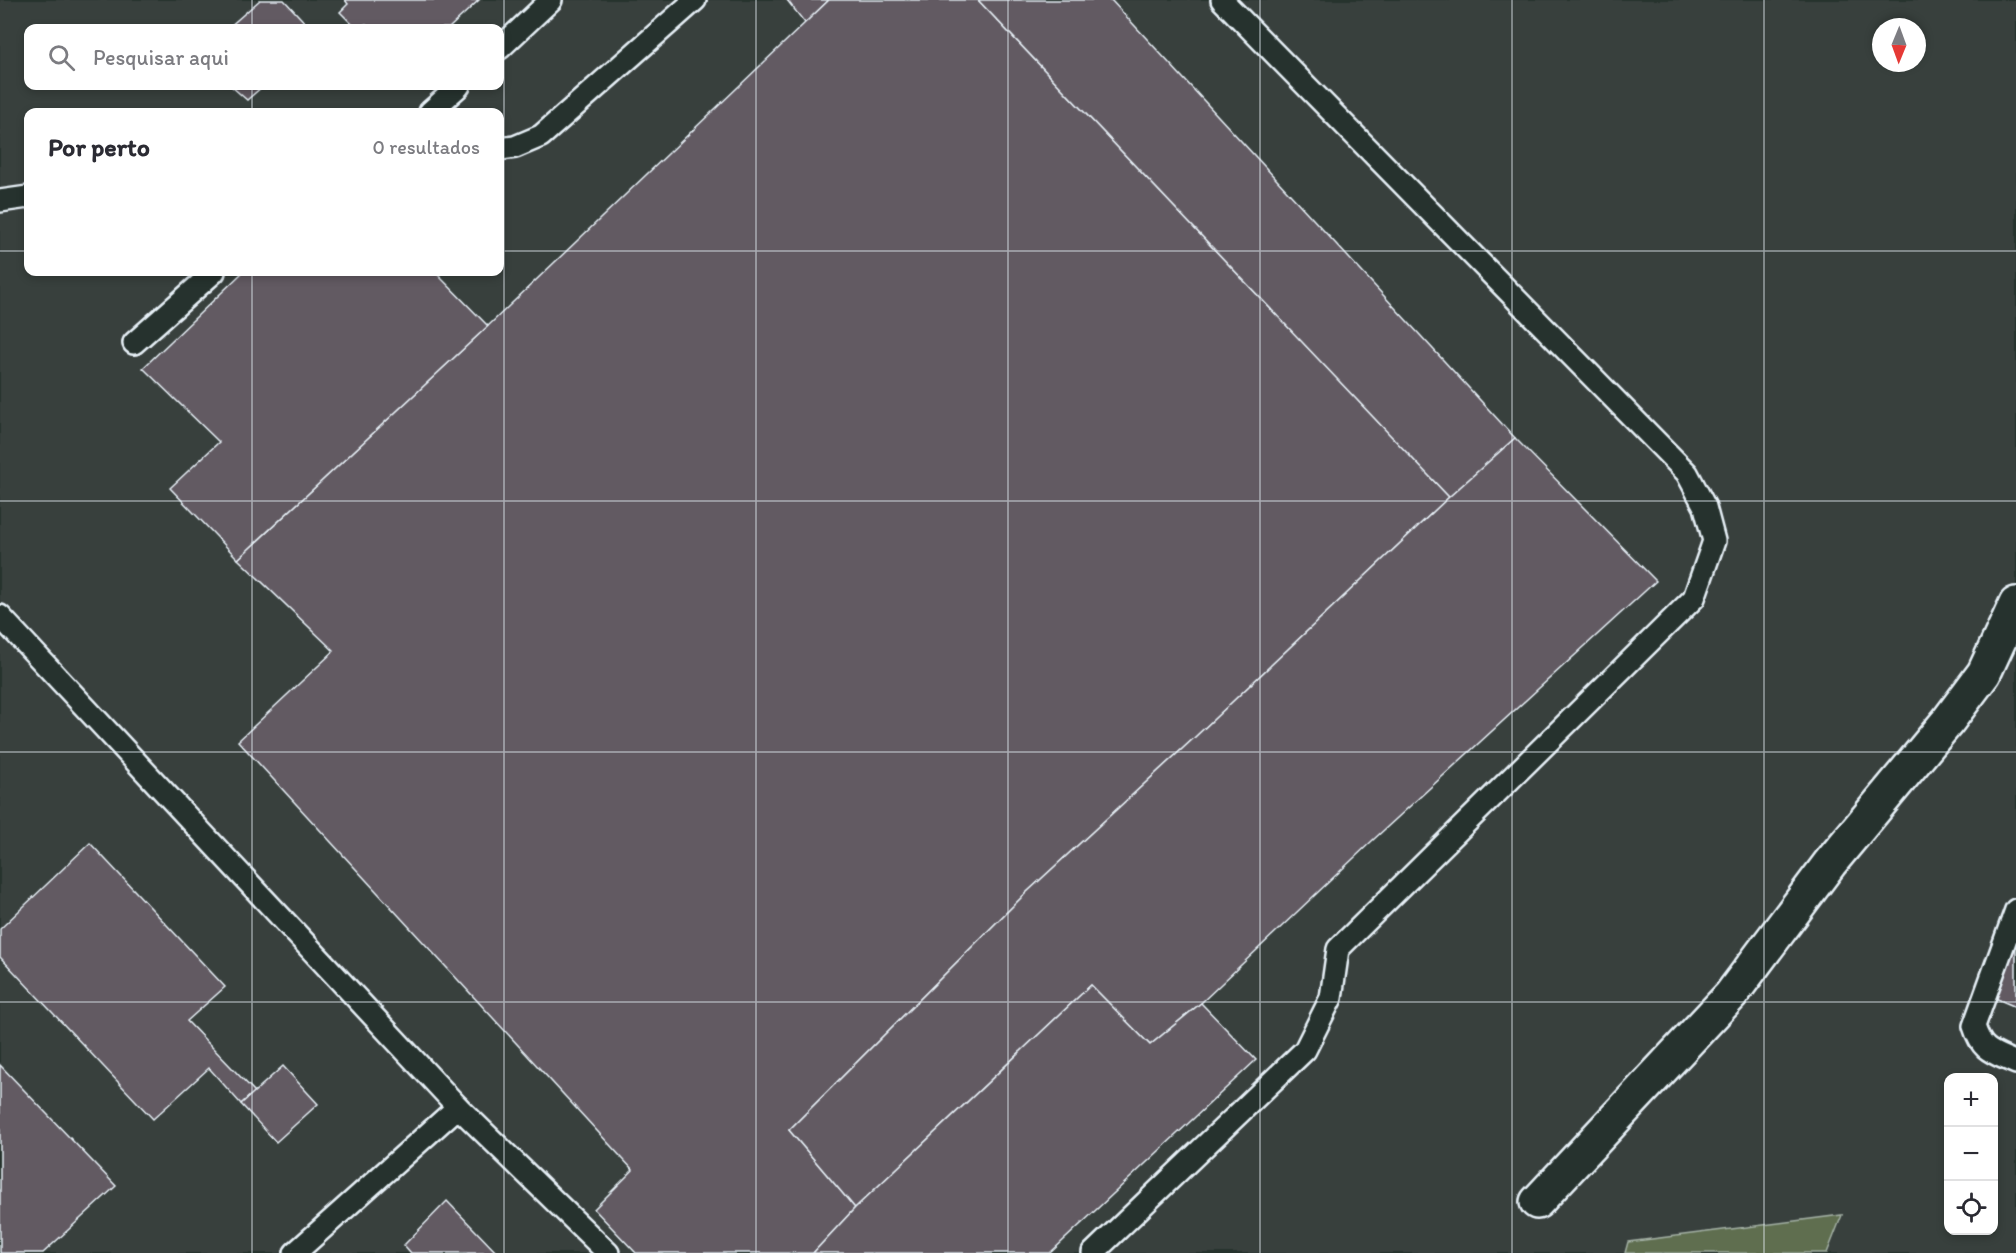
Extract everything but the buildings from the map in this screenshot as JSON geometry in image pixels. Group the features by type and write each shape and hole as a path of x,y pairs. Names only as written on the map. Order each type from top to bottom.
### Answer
{"street":[{"path":"1537,1202 1731,995 1830,863 1948,721 1984,673 2016,604"}],"lane":[{"path":"504,44 551,0"},
{"path":"504,148 515,147 541,136 694,0"},
{"path":"1093,1253 1305,1050 1331,998 1338,949 1694,597 1714,541 1705,507 1687,473 1222,0"},
{"path":"434,108 455,90"},
{"path":"0,201 24,198"},
{"path":"134,343 209,276"},
{"path":"0,616 458,1107 608,1253"},
{"path":"2016,910 1974,1026 1979,1041 1989,1051 2016,1063"},
{"path":"295,1253 458,1107"}],"shaded area":[{"path":"0,0 2016,0 2016,1253 0,1253"}],"green space":[{"path":"1842,1215 1827,1253 1625,1253 1628,1242"}]}
